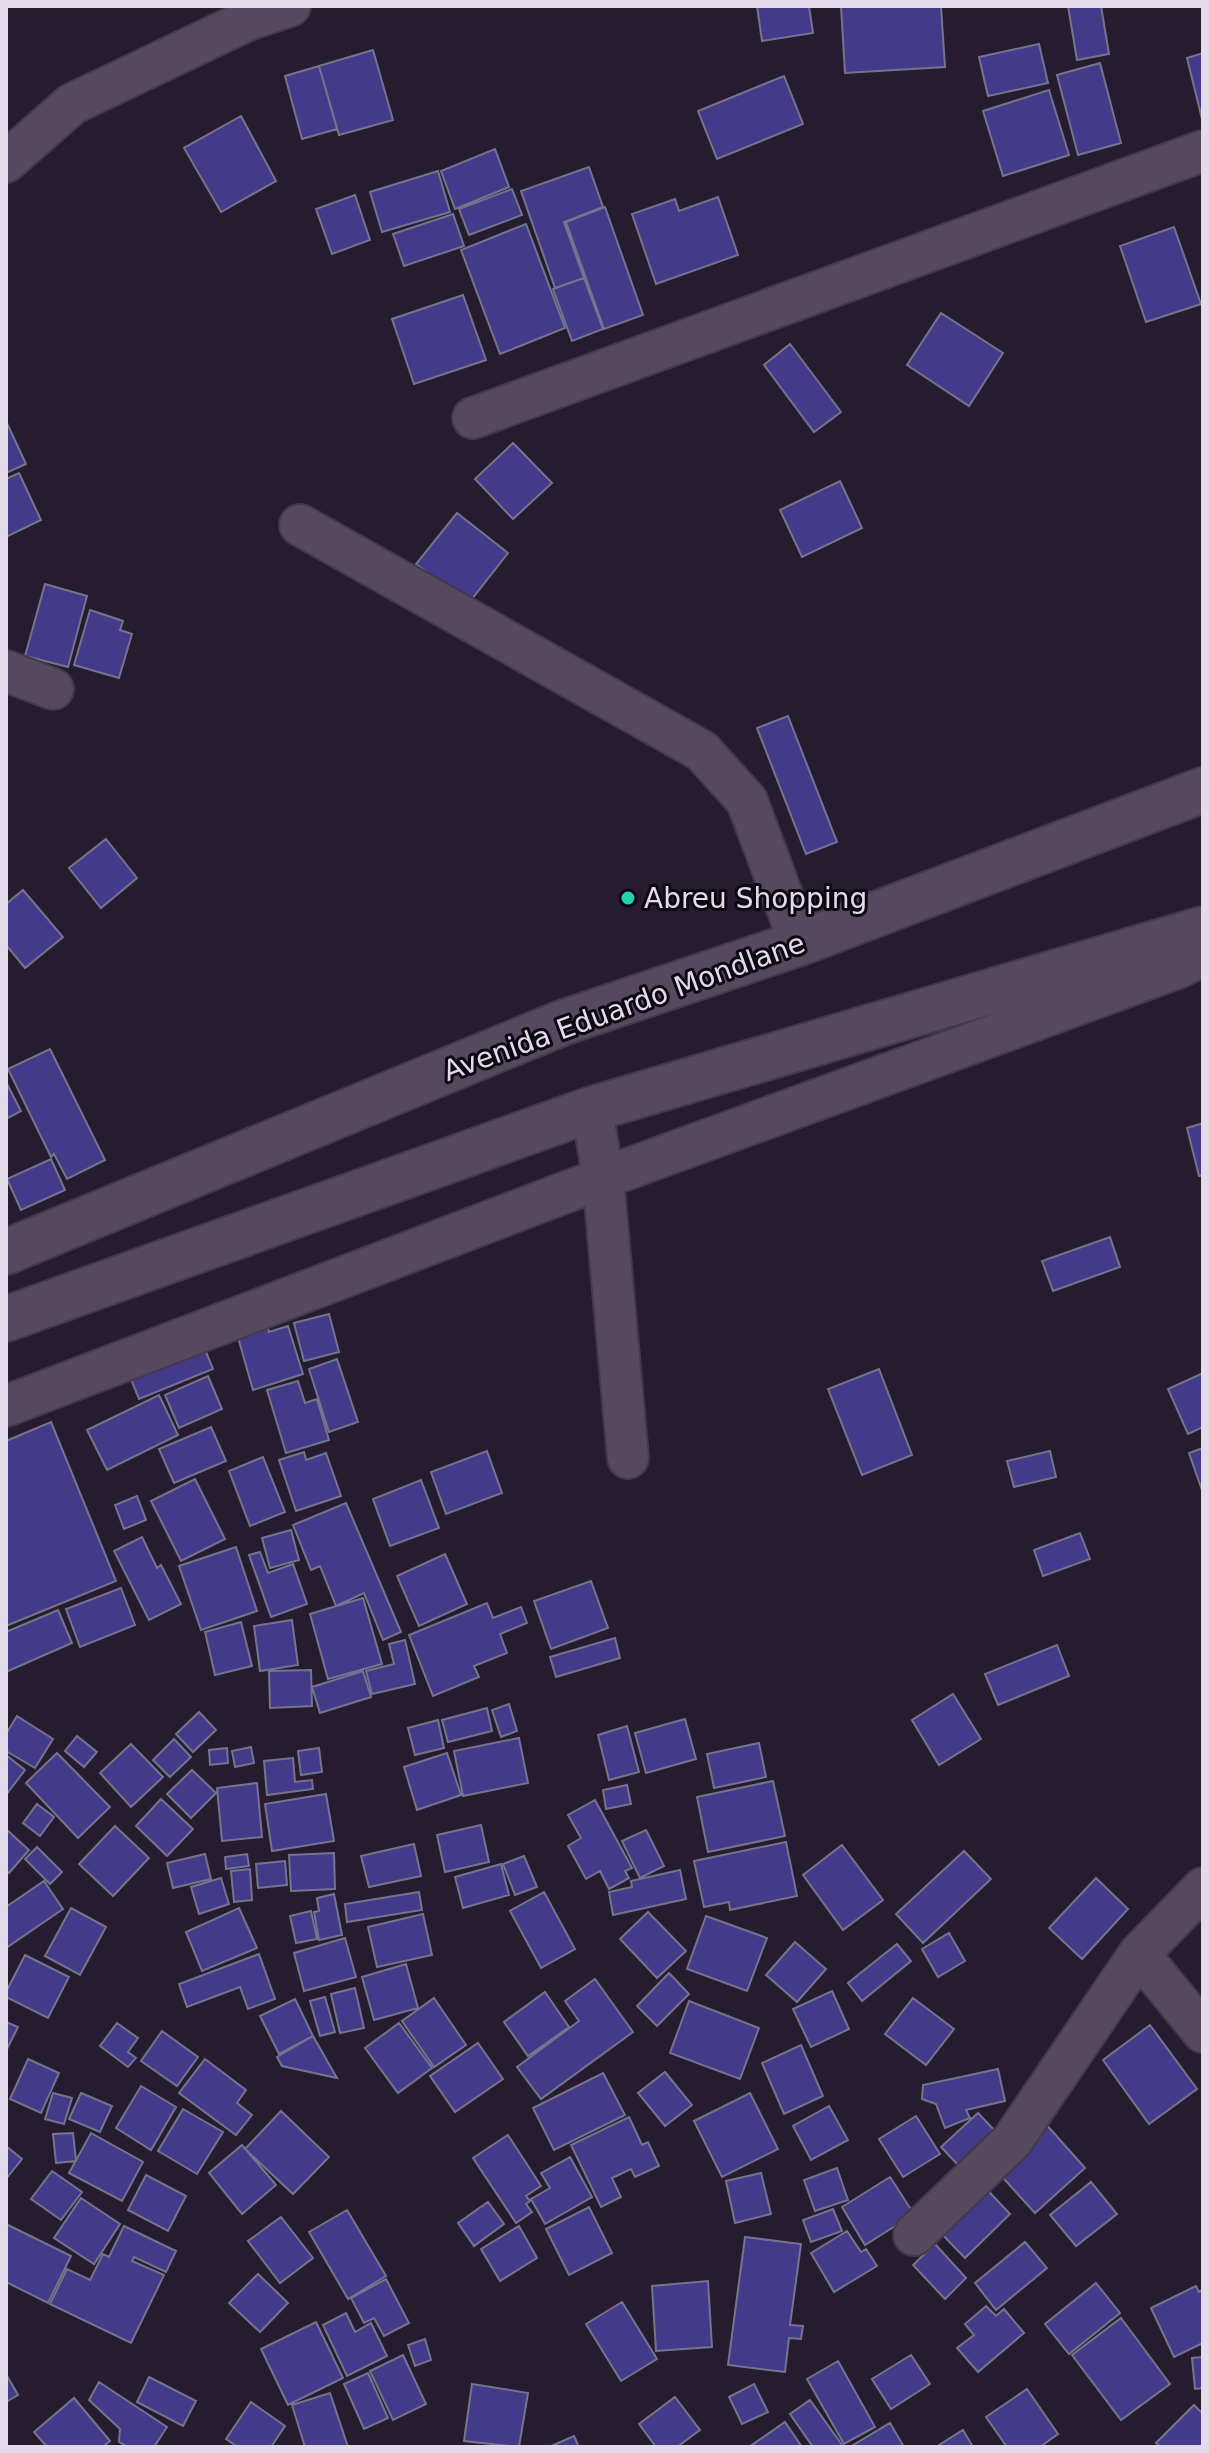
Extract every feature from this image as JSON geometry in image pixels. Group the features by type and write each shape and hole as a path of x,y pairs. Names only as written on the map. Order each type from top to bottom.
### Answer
{"main road":[{"name":"Avenida Eduardo Mondlane","path":"6,1252 562,1023 800,943 1203,790"},
{"path":"6,1319 592,1109 1203,929"}],"street":[{"path":"6,162 72,104 248,20 290,6"},
{"path":"473,418 1203,151"},
{"path":"300,525 702,751 747,801 800,943"},
{"path":"6,671 53,689"},
{"path":"6,1406 603,1178 1180,967 1203,955"},
{"path":"592,1109 603,1178 628,1458"},
{"path":"914,2235 1012,2141 1139,1954 1203,1888"},
{"path":"1139,1954 1203,2032"}],"building":[{"path":"757,6 809,6 813,33 762,41"},
{"path":"841,6 941,6 945,67 845,73"},
{"path":"1068,6 1101,6 1109,54 1077,60"},
{"path":"1039,44 1048,83 988,96 979,57"},
{"path":"373,50 393,120 339,135 319,66"},
{"path":"1203,53 1203,123 1187,58"},
{"path":"1100,63 1121,143 1078,155 1057,75"},
{"path":"319,66 337,129 302,139 285,76"},
{"path":"784,76 803,124 717,159 698,111"},
{"path":"1049,90 1069,155 1003,176 983,111"},
{"path":"241,116 276,181 221,212 184,148"},
{"path":"495,149 509,187 455,209 441,171"},
{"path":"589,167 603,207 564,222 584,278 555,288 521,191"},
{"path":"438,171 450,212 382,232 370,192"},
{"path":"512,189 522,215 469,235 459,209"},
{"path":"355,195 370,240 332,254 316,209"},
{"path":"718,197 738,255 656,284 632,214 675,199 679,211"},
{"path":"605,207 643,315 604,329 566,222"},
{"path":"453,214 464,246 404,266 393,234"},
{"path":"526,224 565,328 500,354 461,250"},
{"path":"1174,227 1201,304 1146,322 1120,246"},
{"path":"584,278 603,329 572,341 553,289"},
{"path":"463,295 486,360 414,384 392,319"},
{"path":"941,313 1003,353 969,406 907,365"},
{"path":"790,344 841,412 814,432 764,365"},
{"path":"6,421 26,464 6,473"},
{"path":"513,443 552,483 513,519 475,479"},
{"path":"19,473 41,520 6,537 6,479"},
{"path":"840,481 862,528 802,557 780,510"},
{"path":"457,513 508,553 468,604 416,564"},
{"path":"45,584 87,596 68,667 25,656"},
{"path":"90,610 123,621 120,630 132,634 119,678 74,665"},
{"path":"788,716 837,842 806,854 757,728"},
{"path":"106,839 137,878 101,908 69,868"},
{"path":"23,890 63,937 25,968 6,945 6,904"},
{"path":"50,1049 105,1160 67,1179 54,1154 51,1157 8,1069"},
{"path":"6,1082 21,1111 6,1119"},
{"path":"1203,1123 1203,1175 1199,1176 1187,1128"},
{"path":"51,1159 65,1190 21,1210 7,1179"},
{"path":"1110,1237 1120,1267 1053,1291 1042,1261"},
{"path":"329,1314 339,1352 304,1361 294,1323"},
{"path":"267,1325 269,1332 288,1326 303,1374 253,1390 237,1334"},
{"path":"204,1347 213,1369 139,1399 130,1377"},
{"path":"337,1359 358,1422 329,1432 309,1369"},
{"path":"879,1369 912,1455 862,1475 828,1389"},
{"path":"1203,1373 1203,1427 1188,1434 1168,1389"},
{"path":"208,1376 222,1409 179,1428 165,1395"},
{"path":"298,1381 305,1403 317,1399 329,1440 286,1453 267,1390"},
{"path":"159,1395 178,1435 107,1470 87,1430"},
{"path":"51,1422 116,1581 6,1626 6,1441"},
{"path":"211,1427 226,1461 174,1483 159,1449"},
{"path":"1203,1448 1203,1493 1189,1453"},
{"path":"487,1451 502,1493 446,1514 431,1472"},
{"path":"1050,1451 1056,1477 1014,1487 1007,1461"},
{"path":"304,1452 306,1460 326,1453 341,1496 296,1511 279,1460"},
{"path":"263,1457 285,1512 250,1526 229,1471"},
{"path":"195,1479 225,1539 181,1561 151,1501"},
{"path":"421,1480 439,1528 390,1546 373,1499"},
{"path":"137,1496 146,1520 124,1529 115,1505"},
{"path":"346,1503 401,1632 383,1640 364,1593 336,1606 320,1566 311,1570 293,1525"},
{"path":"291,1530 299,1560 270,1568 262,1538"},
{"path":"1080,1533 1090,1559 1043,1576 1034,1550"},
{"path":"142,1537 157,1568 161,1565 181,1604 149,1620 114,1551"},
{"path":"236,1547 257,1611 201,1630 179,1566"},
{"path":"260,1552 268,1573 293,1564 307,1604 271,1617 249,1555"},
{"path":"445,1554 467,1604 419,1626 397,1576"},
{"path":"591,1581 608,1628 551,1649 534,1601"},
{"path":"121,1588 135,1625 80,1647 66,1609"},
{"path":"363,1598 382,1664 328,1679 310,1614"},
{"path":"487,1603 493,1618 521,1607 527,1623 500,1634 507,1653 474,1666 479,1677 433,1696 409,1635"},
{"path":"58,1610 72,1643 6,1672 6,1632"},
{"path":"292,1620 298,1665 260,1671 254,1626"},
{"path":"241,1622 252,1666 215,1675 205,1632"},
{"path":"615,1638 620,1658 556,1677 550,1657"},
{"path":"405,1640 415,1684 372,1694 366,1671 394,1664 389,1644"},
{"path":"1057,1645 1069,1676 998,1705 985,1674"},
{"path":"311,1670 312,1706 270,1708 269,1671"},
{"path":"363,1671 371,1697 320,1713 312,1687"},
{"path":"953,1694 981,1739 939,1765 912,1720"},
{"path":"509,1704 517,1731 501,1737 492,1710"},
{"path":"487,1708 492,1731 448,1742 442,1720"},
{"path":"199,1712 216,1730 193,1752 176,1734"},
{"path":"17,1716 53,1739 35,1768 6,1751 6,1734"},
{"path":"685,1719 696,1759 646,1773 635,1733"},
{"path":"438,1720 444,1748 415,1755 408,1728"},
{"path":"627,1726 639,1772 609,1780 598,1735"},
{"path":"77,1736 97,1752 84,1767 65,1751"},
{"path":"519,1738 528,1783 463,1796 454,1751"},
{"path":"174,1739 191,1757 170,1777 153,1760"},
{"path":"759,1743 766,1777 714,1788 707,1754"},
{"path":"131,1744 163,1777 131,1807 100,1773"},
{"path":"251,1747 254,1763 235,1767 232,1751"},
{"path":"227,1748 228,1763 210,1765 209,1750"},
{"path":"319,1748 322,1772 301,1775 298,1751"},
{"path":"57,1753 110,1807 78,1838 26,1783"},
{"path":"447,1753 461,1795 417,1810 404,1767"},
{"path":"6,1755 25,1770 6,1795"},
{"path":"293,1758 295,1782 312,1780 313,1789 267,1795 264,1761"},
{"path":"192,1770 216,1793 191,1818 167,1794"},
{"path":"773,1781 785,1836 708,1852 697,1797"},
{"path":"257,1783 262,1837 222,1841 217,1788"},
{"path":"627,1785 631,1804 606,1809 603,1790"},
{"path":"326,1794 334,1841 272,1851 265,1804"},
{"path":"161,1799 193,1829 167,1856 136,1826"},
{"path":"595,1800 632,1868 625,1871 629,1878 609,1889 600,1871 586,1879 568,1846 581,1838 568,1815"},
{"path":"37,1804 54,1817 40,1836 23,1823"},
{"path":"481,1825 489,1862 445,1872 437,1835"},
{"path":"115,1826 149,1858 113,1896 79,1864"},
{"path":"6,1829 29,1850 9,1873 6,1870"},
{"path":"646,1830 664,1866 640,1878 622,1841"},
{"path":"786,1842 797,1896 730,1910 729,1902 704,1907 694,1861"},
{"path":"414,1844 421,1876 369,1887 361,1856"},
{"path":"842,1845 883,1900 843,1930 803,1875"},
{"path":"37,1847 62,1872 50,1884 25,1859"},
{"path":"964,1851 991,1879 923,1943 896,1914"},
{"path":"334,1853 335,1889 291,1891 289,1855"},
{"path":"205,1854 211,1879 173,1888 167,1863"},
{"path":"247,1854 249,1866 226,1869 225,1857"},
{"path":"524,1856 537,1887 515,1895 503,1864"},
{"path":"285,1861 287,1885 258,1888 256,1864"},
{"path":"501,1864 509,1895 463,1908 455,1877"},
{"path":"250,1869 252,1900 234,1902 231,1871"},
{"path":"680,1870 686,1899 613,1915 609,1892 632,1887 631,1881"},
{"path":"221,1878 229,1904 199,1914 191,1887"},
{"path":"1096,1878 1128,1909 1082,1959 1049,1928"},
{"path":"44,1881 63,1909 6,1948 6,1907"},
{"path":"419,1892 422,1910 347,1922 345,1904"},
{"path":"544,1892 575,1949 541,1968 510,1911"},
{"path":"334,1894 342,1935 319,1940 314,1912 319,1911 317,1898"},
{"path":"71,1908 106,1927 80,1975 45,1956"},
{"path":"239,1908 257,1948 202,1971 186,1932"},
{"path":"311,1911 317,1939 296,1943 290,1916"},
{"path":"648,1912 686,1951 657,1978 620,1939"},
{"path":"423,1914 432,1955 377,1967 368,1927"},
{"path":"706,1916 767,1938 747,1991 687,1969"},
{"path":"949,1933 965,1961 938,1977 922,1949"},
{"path":"345,1938 356,1977 304,1991 294,1953"},
{"path":"795,1942 826,1969 797,2002 766,1975"},
{"path":"897,1944 911,1961 862,2001 848,1983"},
{"path":"259,1954 275,1999 248,2009 240,1987 187,2007 179,1984"},
{"path":"25,1955 69,1977 48,2018 6,1997"},
{"path":"406,1964 418,2008 374,2020 362,1977"},
{"path":"669,1973 689,1994 657,2026 637,2006"},
{"path":"595,1979 633,2032 541,2099 517,2067 579,2021 565,2001"},
{"path":"355,1988 364,2028 340,2033 331,1994"},
{"path":"832,1991 849,2029 811,2047 793,2009"},
{"path":"545,1992 569,2027 528,2056 504,2022"},
{"path":"325,1997 335,2032 320,2036 310,2001"},
{"path":"434,1998 466,2045 434,2067 402,2021"},
{"path":"913,1998 954,2029 926,2065 885,2034"},
{"path":"295,1999 313,2036 279,2054 260,2016"},
{"path":"689,2001 759,2028 740,2079 670,2053"},
{"path":"6,2022 18,2027 6,2051"},
{"path":"117,2023 138,2038 128,2052 136,2058 128,2067 100,2046"},
{"path":"399,2023 432,2068 398,2093 365,2048"},
{"path":"1150,2025 1197,2089 1149,2124 1103,2060"},
{"path":"162,2031 198,2057 177,2086 141,2061"},
{"path":"313,2036 337,2078 282,2066 277,2057"},
{"path":"478,2043 503,2079 455,2112 430,2076"},
{"path":"801,2045 823,2096 784,2114 762,2063"},
{"path":"28,2059 59,2073 41,2113 10,2099"},
{"path":"205,2059 246,2090 237,2103 252,2115 236,2135 179,2093"},
{"path":"998,2069 1005,2101 966,2110 970,2118 945,2128 936,2104 922,2099 923,2085"},
{"path":"665,2072 692,2105 665,2126 638,2093"},
{"path":"603,2073 625,2115 554,2150 533,2108"},
{"path":"141,2086 176,2107 151,2150 116,2128"},
{"path":"53,2093 72,2098 64,2124 45,2119"},
{"path":"81,2093 112,2106 100,2132 69,2119"},
{"path":"750,2093 778,2149 722,2177 694,2121"},
{"path":"829,2106 848,2140 811,2160 793,2126"},
{"path":"183,2109 223,2132 197,2174 158,2151"},
{"path":"281,2111 329,2157 293,2194 245,2149"},
{"path":"978,2113 996,2132 959,2166 941,2147"},
{"path":"916,2116 940,2154 903,2177 879,2139"},
{"path":"629,2117 642,2145 648,2142 659,2166 635,2177 631,2169 612,2178 621,2197 601,2207 571,2145"},
{"path":"1044,2122 1085,2168 1035,2213 994,2168"},
{"path":"73,2133 76,2161 56,2163 53,2134"},
{"path":"91,2133 143,2162 122,2201 69,2173"},
{"path":"508,2135 541,2186 526,2196 530,2201 526,2204 532,2212 516,2223 473,2158"},
{"path":"242,2145 276,2185 242,2214 209,2173"},
{"path":"6,2146 22,2159 6,2179"},
{"path":"570,2157 592,2197 545,2224 531,2199 550,2188 541,2173"},
{"path":"837,2168 848,2200 815,2211 804,2180"},
{"path":"52,2171 82,2192 61,2220 31,2199"},
{"path":"761,2173 771,2214 735,2223 726,2181"},
{"path":"146,2175 186,2196 168,2231 128,2210"},
{"path":"890,2177 914,2214 865,2245 842,2207"},
{"path":"978,2180 1010,2214 965,2258 932,2224"},
{"path":"1091,2182 1117,2214 1076,2246 1050,2215"},
{"path":"81,2198 120,2224 94,2264 54,2238"},
{"path":"488,2202 504,2224 474,2246 458,2223"},
{"path":"589,2207 612,2253 569,2275 546,2229"},
{"path":"833,2209 842,2231 811,2242 803,2220"},
{"path":"347,2210 386,2276 348,2299 309,2232"},
{"path":"281,2217 313,2258 280,2283 248,2241"},
{"path":"6,2224 71,2256 48,2303 6,2282"},
{"path":"124,2226 176,2251 166,2272 134,2257 132,2261 164,2275 131,2343 50,2304 67,2269 90,2280 103,2254 109,2257"},
{"path":"519,2226 537,2258 500,2281 481,2249"},
{"path":"847,2231 861,2252 866,2249 877,2266 834,2292 811,2253"},
{"path":"745,2237 801,2244 790,2325 803,2326 801,2339 789,2338 785,2372 728,2365"},
{"path":"1025,2242 1047,2268 996,2310 975,2283"},
{"path":"935,2244 966,2278 945,2299 913,2265"},
{"path":"258,2274 288,2303 260,2332 229,2303"},
{"path":"386,2279 409,2323 384,2336 374,2318 364,2323 351,2298"},
{"path":"708,2281 712,2347 656,2351 652,2286"},
{"path":"1096,2283 1120,2313 1069,2354 1045,2324"},
{"path":"1196,2286 1199,2292 1203,2289 1203,2343 1174,2357 1151,2308"},
{"path":"622,2302 657,2359 621,2381 586,2324"},
{"path":"986,2306 996,2316 1004,2309 1024,2333 978,2372 957,2348 974,2335 965,2324"},
{"path":"346,2313 355,2332 371,2323 387,2356 347,2376 323,2325"},
{"path":"1121,2318 1170,2384 1121,2420 1072,2355"},
{"path":"316,2322 343,2378 288,2405 261,2349"},
{"path":"425,2339 431,2360 415,2366 408,2345"},
{"path":"403,2355 426,2404 393,2420 370,2371"},
{"path":"911,2355 930,2384 891,2409 872,2379"},
{"path":"1203,2357 1203,2388 1195,2389 1192,2358"},
{"path":"838,2361 875,2427 844,2444 807,2379"},
{"path":"368,2373 388,2418 364,2429 344,2384"},
{"path":"6,2374 18,2395 6,2402"},
{"path":"149,2377 196,2401 183,2426 137,2402"},
{"path":"99,2382 167,2427 154,2447 128,2447 119,2442 120,2429 89,2400"},
{"path":"472,2384 528,2393 519,2447 464,2441"},
{"path":"754,2384 768,2412 742,2424 729,2397"},
{"path":"1027,2389 1058,2434 1040,2447 1007,2447 986,2417"},
{"path":"330,2393 348,2447 305,2447 292,2405"},
{"path":"675,2397 700,2430 677,2447 656,2447 639,2424"},
{"path":"74,2398 110,2441 103,2447 47,2447 34,2432"},
{"path":"810,2400 842,2445 839,2447 813,2447 790,2414"},
{"path":"251,2402 285,2426 271,2447 238,2447 226,2439"},
{"path":"1194,2405 1203,2414 1203,2447 1161,2447 1156,2443"},
{"path":"785,2422 802,2447 749,2447"},
{"path":"890,2423 904,2447 850,2447"},
{"path":"963,2430 973,2447 936,2447"},
{"path":"574,2436 579,2447 549,2447"}],"place":[{"name":"Abreu Shopping","path":"628,898"}]}
